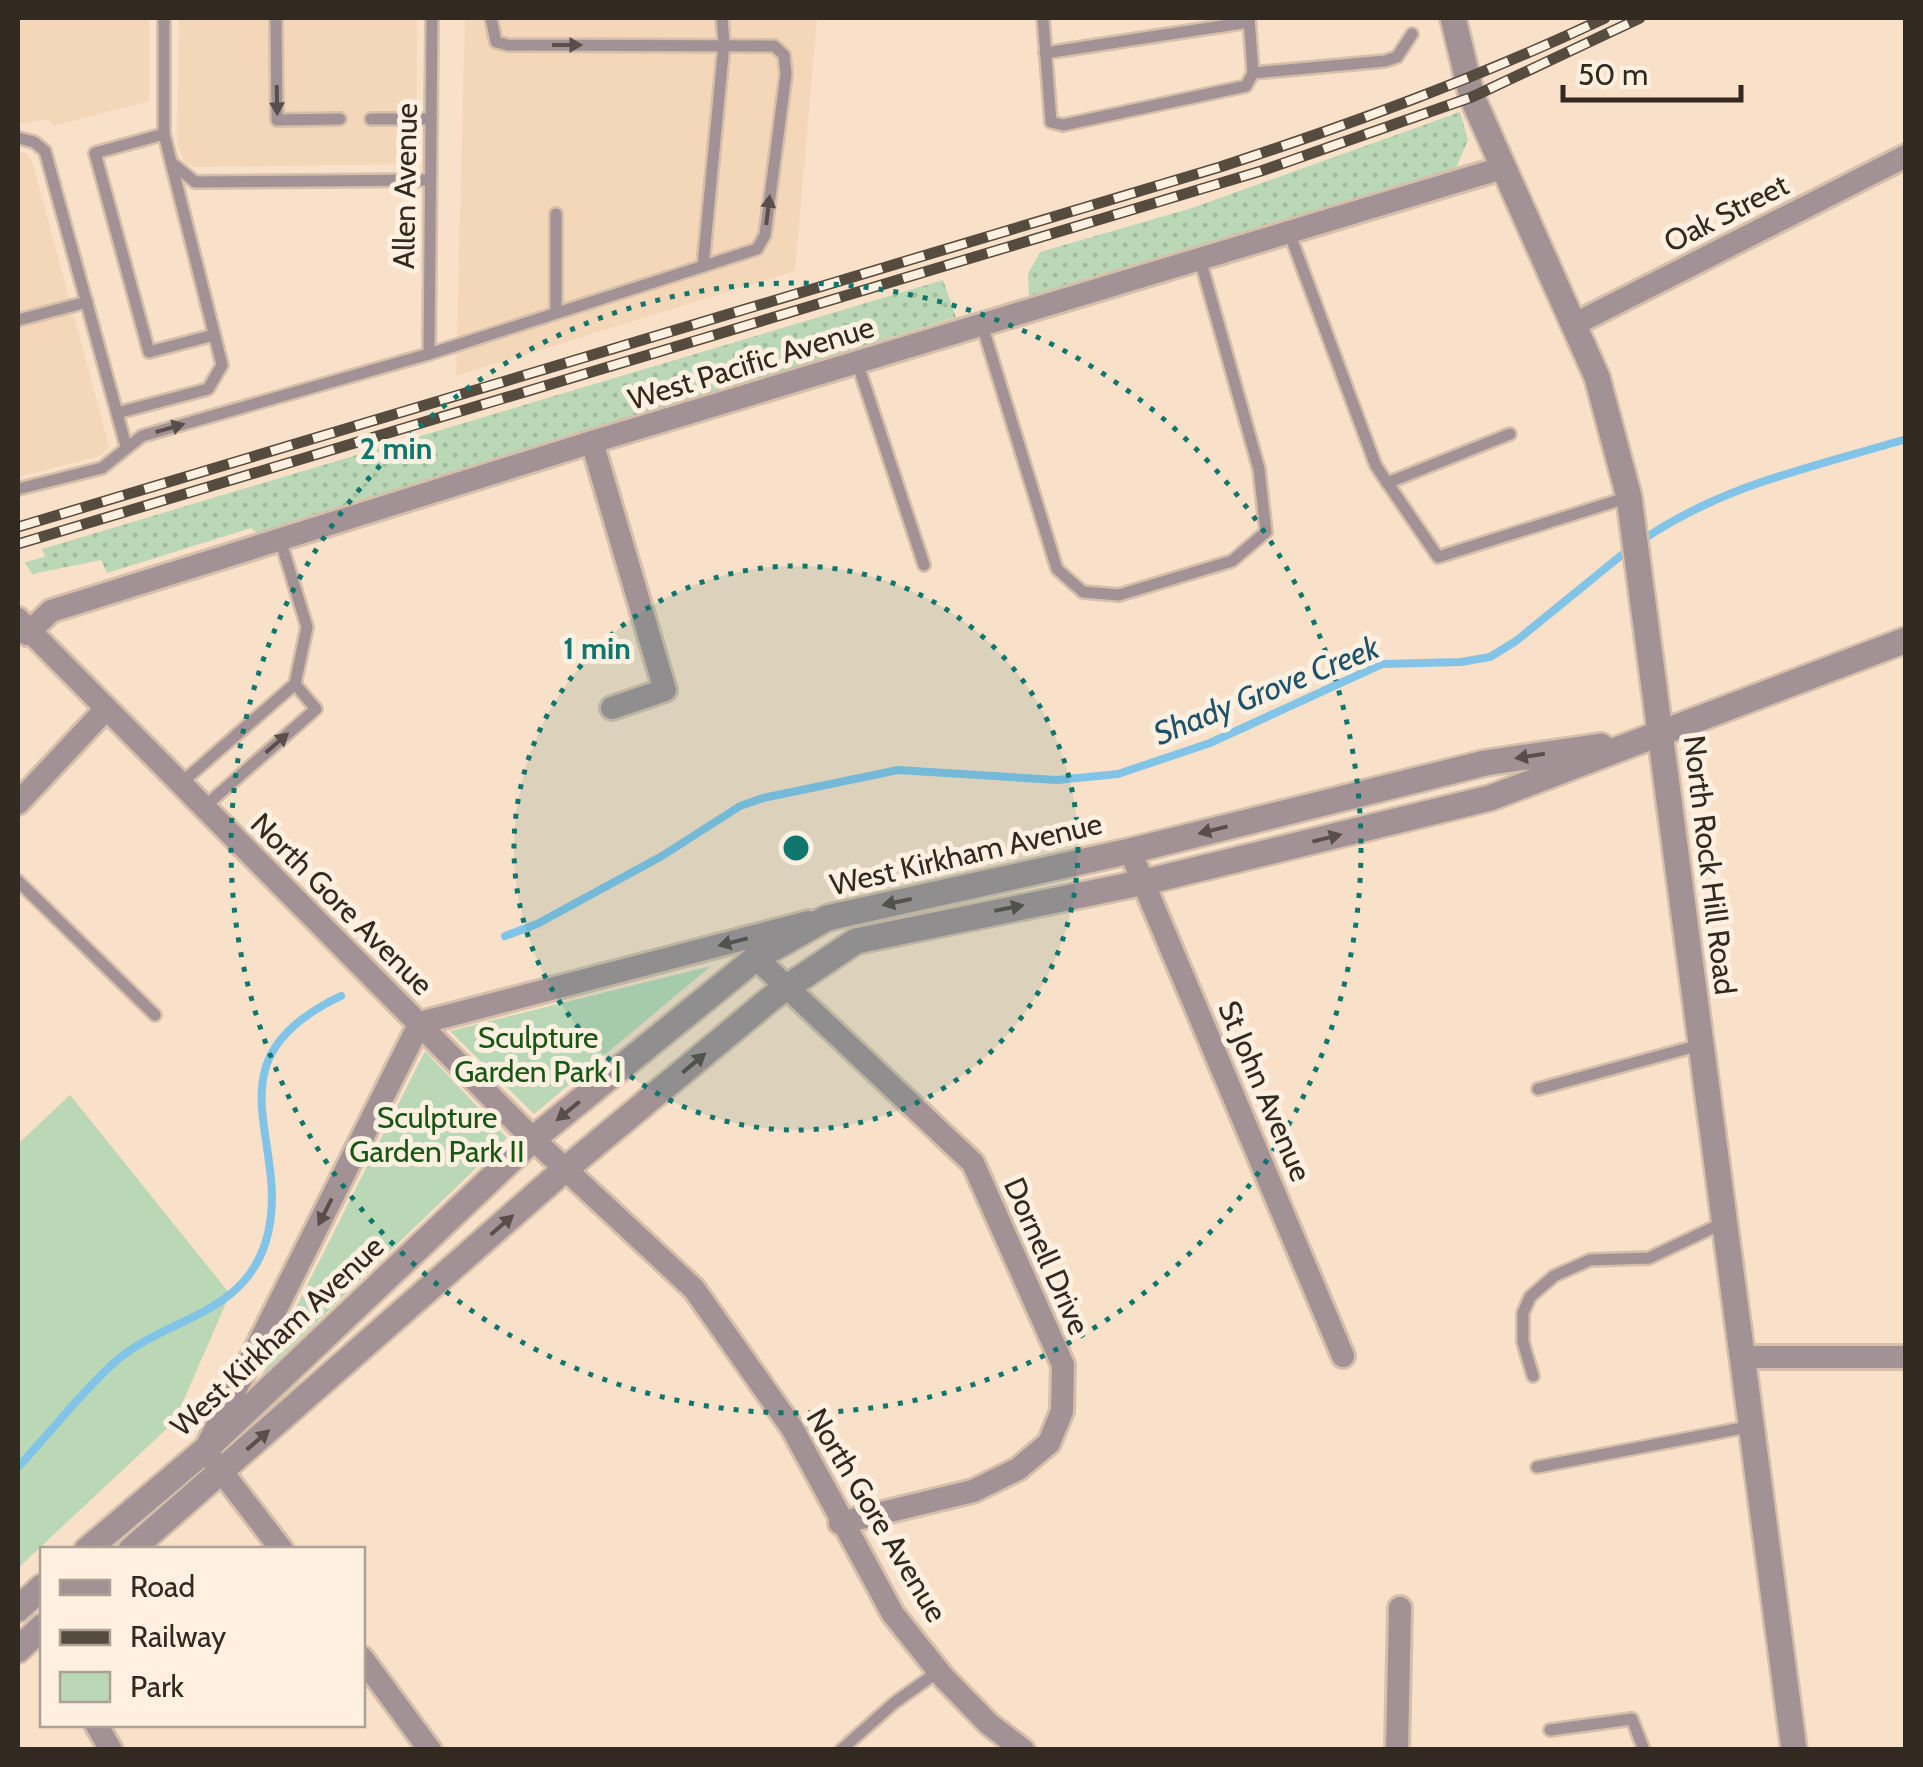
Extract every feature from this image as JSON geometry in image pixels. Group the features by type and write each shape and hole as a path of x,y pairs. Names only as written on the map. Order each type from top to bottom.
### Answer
{"street":[{"name":"North Rock Hill Road","path":"1453,18 1472,98 1574,324 1610,416 1630,506 1794,1750"},
{"name":"Oak Street","path":"1574,324 1906,156"},
{"name":"West Pacific Avenue","path":"22,626 51,611 592,442 1502,168"},
{"path":"592,442 665,690 612,708"},
{"name":"North Gore Avenue","path":"22,626 533,1139 694,1289 792,1428 840,1523 893,1614 989,1724 1022,1750"},
{"name":"West Kirkham Avenue","path":"135,1547 565,1170 774,996 792,988 856,941 1145,882 1490,798 1661,737 1906,640"},
{"path":"18,803 106,710"},
{"name":"West Kirkham Avenue","path":"91,1547 206,1450 533,1139 756,958 827,918 1130,851 1484,763 1661,737"},
{"name":"St John Avenue","path":"1130,851 1343,1356"},
{"path":"280,1547 206,1450 420,1023 827,918"},
{"name":"Dornell Drive","path":"756,958 973,1163 1062,1365 1062,1410 1049,1443 1018,1470 972,1491 840,1523"},
{"path":"1744,1357 1906,1357"},
{"path":"40,1590 20,1607 40,1630"},
{"path":"1397,1750 1400,1608"},
{"path":"18,1650 40,1632"},
{"path":"365,1662 430,1750"},
{"path":"98,1727 112,1750"}],"lane":[{"path":"117,412 208,390 222,365 164,134 164,18"},
{"path":"276,18 278,120 340,119"},
{"name":"Allen Avenue","path":"429,354 432,18"},
{"path":"18,489 102,468 142,436 429,354 757,249 765,235 786,74 784,55 774,46 508,45 496,42 490,18"},
{"path":"703,266 724,44 722,18"},
{"path":"1043,18 1045,53 1051,122 1063,125 1246,86 1254,73 1249,20 1045,53"},
{"path":"1254,73 1385,61 1398,57 1412,34"},
{"path":"370,119 431,120"},
{"path":"164,134 96,153 150,352 214,335"},
{"path":"18,138 34,142 45,151 126,446"},
{"path":"173,164 194,182 430,180"},
{"path":"556,214 556,313"},
{"path":"1288,232 1376,466 1438,558 1630,506"},
{"path":"982,325 1057,568 1083,592 1119,595 1232,562 1266,532 1261,484 1200,259"},
{"path":"18,320 86,302"},
{"path":"857,362 924,566"},
{"path":"1387,483 1510,434"},
{"path":"180,784 295,684 308,627 280,539"},
{"path":"204,807 316,709 295,684"},
{"path":"18,881 156,1015"},
{"path":"1538,1089 1700,1045"},
{"path":"1532,1376 1522,1342 1523,1313 1530,1298 1554,1276 1590,1260 1648,1258 1725,1222"},
{"path":"1537,1467 1753,1426"},
{"path":"841,1750 894,1703 939,1671"},
{"path":"1550,1730 1632,1719 1644,1750"}],"shaded area":[{"path":"18,18 149,18 149,101 53,126 50,119 18,124"},
{"path":"179,18 417,18 416,164 194,167 185,163 177,144"},
{"path":"465,18 817,18 795,271 456,376"},
{"path":"18,151 26,153 32,161 109,446 100,456 18,477"}],"green space":[{"path":"1460,112 1468,140 1456,168 1029,296 1028,274 1040,252 1192,208"},
{"path":"943,280 956,317 257,533 251,528 107,573 101,560 32,574 25,562 45,557 42,549"},
{"name":"Sculpture Garden Park I","path":"711,966 534,1114 450,1031"},
{"name":"Sculpture Garden Park II","path":"425,1051 507,1138 262,1375"},
{"path":"70,1095 230,1294 174,1422 18,1568 18,1144"}],"waterway":[{"name":"Shady Grove Creek","path":"1641,541 1704,505 1736,492 1906,439"},
{"name":"Shady Grove Creek","path":"505,936 537,924 662,856 740,806 763,798 898,770 1057,780 1118,774 1210,743 1382,664 1461,662 1490,657 1516,641 1629,549"},
{"name":"Shady Grove Creek","path":"18,1467 116,1361 222,1300 255,1266 266,1241 272,1205 262,1107 263,1077 274,1048 299,1021 341,996"}],"railway":[{"path":"18,527 1220,167 1415,98 1605,18"},
{"path":"18,544 1261,171 1472,97 1640,18"}]}
